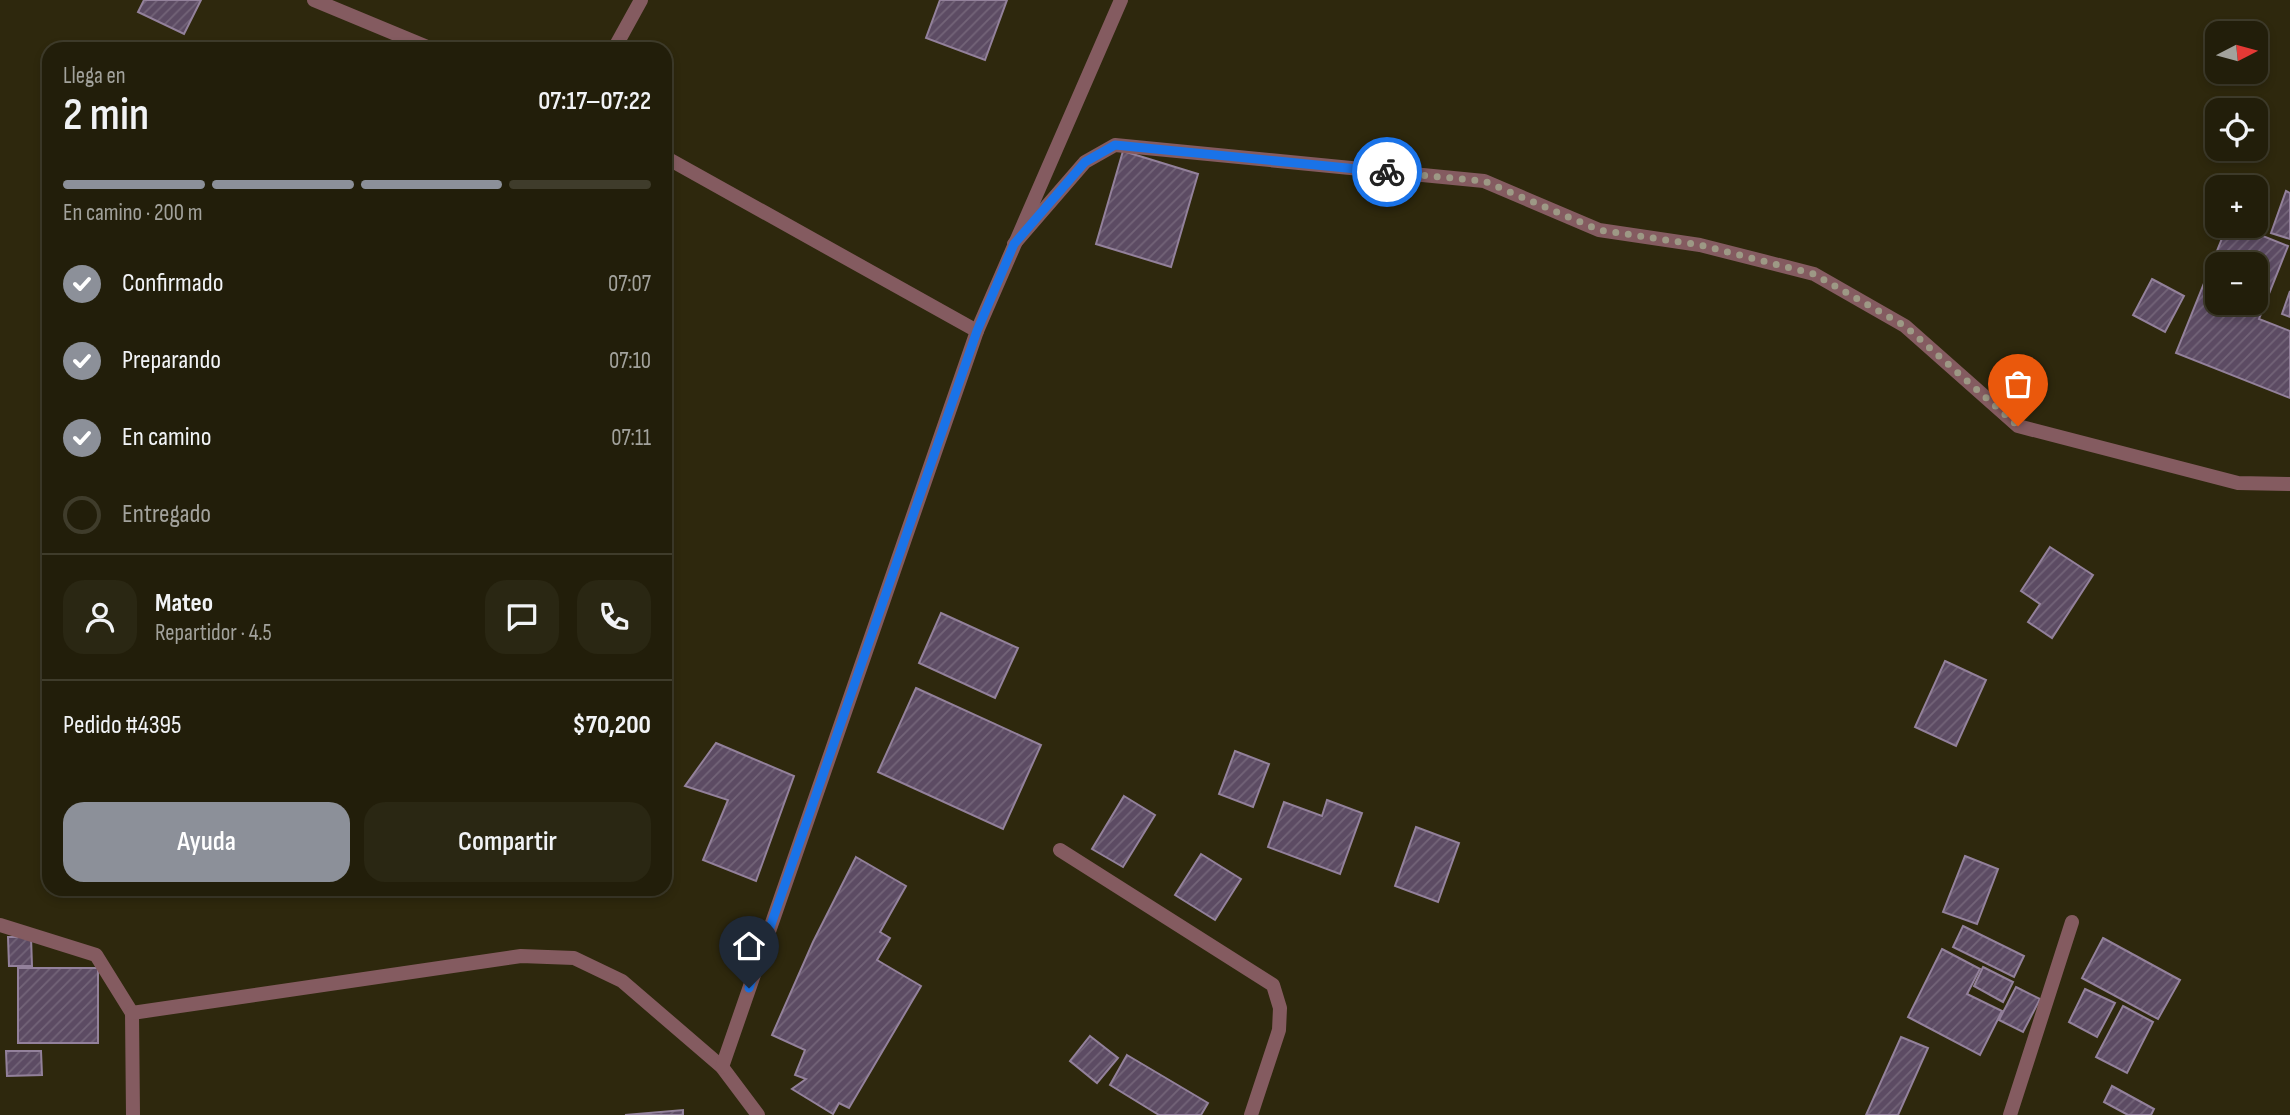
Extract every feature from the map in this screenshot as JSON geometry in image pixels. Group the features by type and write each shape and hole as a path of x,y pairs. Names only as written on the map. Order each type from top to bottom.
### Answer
{"street":[{"path":"314,0 415,42"},
{"path":"618,42 641,0"},
{"path":"722,1067 977,331 1121,0"},
{"path":"1014,244 1085,162 1115,145 1484,181 1599,230 1700,245 1814,274 1905,326 2018,426 2238,483 2290,484"},
{"path":"672,161 977,331"},
{"path":"1060,850 1273,985 1280,1008 1279,1030 1251,1115"},
{"path":"2010,1115 2072,922"},
{"path":"0,925 96,955 132,1013 133,1115"},
{"path":"132,1013 521,956 574,958 622,981 722,1067 758,1115"}],"building":[{"path":"144,0 201,0 184,34 138,12"},
{"path":"940,0 1007,0 985,60 926,38"},
{"path":"1123,151 1198,174 1171,267 1096,244"},
{"path":"2286,191 2290,193 2290,239 2271,233"},
{"path":"2222,238 2268,238 2288,246 2268,296 2268,252 2217,252"},
{"path":"2152,279 2184,296 2165,332 2133,315"},
{"path":"2205,281 2205,315 2261,315 2259,319 2290,331 2290,398 2176,353"},
{"path":"2290,291 2290,317 2282,314"},
{"path":"2050,547 2093,575 2052,638 2028,622 2040,604 2021,591"},
{"path":"941,613 1018,648 995,698 919,663"},
{"path":"1945,661 1986,680 1956,746 1915,727"},
{"path":"916,688 1041,745 1003,829 878,772"},
{"path":"716,743 794,776 756,881 703,860 728,800 685,786"},
{"path":"1235,751 1269,764 1253,807 1219,794"},
{"path":"1124,796 1155,815 1123,867 1092,849"},
{"path":"1327,800 1362,813 1340,874 1268,847 1284,802 1322,816"},
{"path":"1416,827 1459,843 1438,902 1395,886"},
{"path":"1201,854 1241,879 1215,920 1175,895"},
{"path":"1965,856 1998,869 1977,924 1943,912"},
{"path":"856,857 906,886 880,932 890,938 877,960 921,986 849,1108 839,1103 833,1114 792,1089 806,1079 795,1075 805,1050 772,1035 813,942"},
{"path":"1963,926 2024,956 2014,977 1953,947"},
{"path":"8,937 31,937 32,966 9,966"},
{"path":"2103,938 2180,980 2158,1019 2082,978"},
{"path":"1942,949 1980,969 1967,994 2002,1011 1980,1055 1908,1017"},
{"path":"1983,967 2013,982 2003,1002 1974,986"},
{"path":"18,968 98,968 98,1043 18,1043"},
{"path":"2016,987 2040,999 2023,1032 1999,1020"},
{"path":"2085,989 2115,1003 2097,1037 2069,1022"},
{"path":"2123,1006 2153,1022 2127,1073 2096,1057"},
{"path":"1090,1036 1118,1058 1097,1083 1070,1061"},
{"path":"1901,1037 1928,1048 1898,1115 1866,1115"},
{"path":"6,1051 41,1051 42,1075 7,1076"},
{"path":"1127,1055 1208,1103 1201,1115 1159,1115 1110,1085"},
{"path":"2112,1086 2154,1109 2151,1115 2128,1115 2104,1102"},
{"path":"683,1110 683,1115 625,1115"}],"way so far":[{"path":"1387,172 1484,181 1599,230 1700,245 1814,274 1905,326 2018,426"}],"route":[{"path":"749,988 977,331 1014,244 1085,162 1115,145 1387,172"}]}
